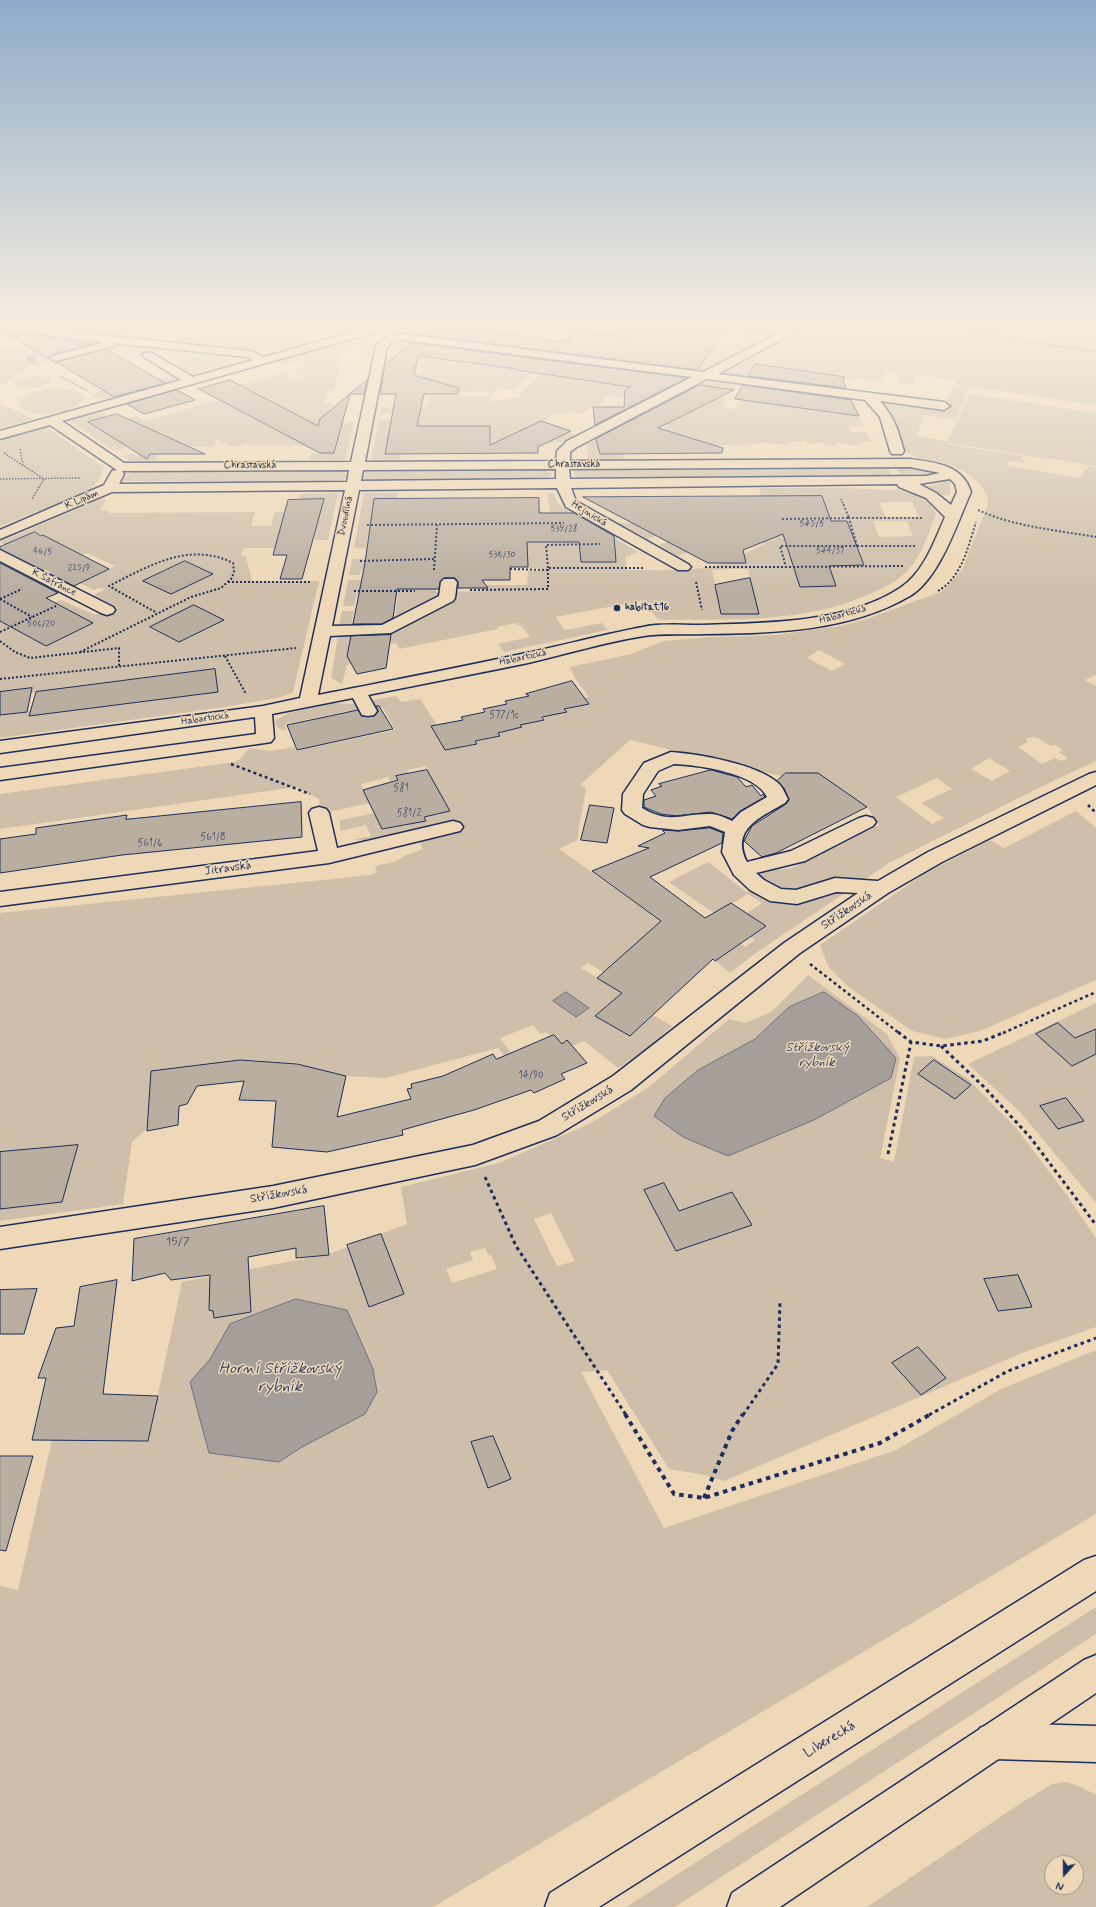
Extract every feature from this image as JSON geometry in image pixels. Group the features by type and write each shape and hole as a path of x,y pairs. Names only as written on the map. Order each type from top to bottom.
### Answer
{"main road":[{"path":"0,435 77,413"},
{"name":"Dvoudílná","path":"308,702 368,413"},
{"name":"Hejnická","path":"633,413 572,444 564,451 562,465 563,484 566,498 571,504 688,567"},
{"path":"883,413 891,427 897,451"},
{"path":"52,420 115,478"},
{"name":"Chrastavská","path":"115,478 357,466 910,463 932,466 952,474"},
{"name":"Chrastavská","path":"115,478 353,486 882,481 926,480 952,474"},
{"name":"Habartická","path":"0,747 263,711 527,658 645,630 763,628 807,624 843,617 878,605 905,592 919,581 930,566 955,511 963,498 963,486 952,474"},
{"name":"K Lipám","path":"0,535 115,478"},
{"name":"Chrastavská","path":"882,481 906,485 928,493 955,511"},
{"name":"K Šafránce","path":"0,555 107,610"},
{"path":"321,638 385,630 447,598 449,582"},
{"path":"358,692 368,711"},
{"path":"0,774 265,738 263,711"},
{"path":"735,829 712,820 678,824 650,822 632,810 633,794 651,767 671,758 693,759 750,774 772,787 778,799 748,816 735,829 732,852 741,870 757,885 776,896 797,897 835,885 881,888"},
{"name":"Střížkovská","path":"0,1238 273,1197 475,1155 548,1128 622,1083 792,948 881,888 935,857 1096,778"},
{"path":"319,813 329,856"},
{"path":"741,870 798,856 866,822"},
{"name":"Jitravská","path":"0,899 329,856 453,827"},
{"name":"Liberecká","path":"564,1907 1096,1572"},
{"path":"746,1907 1096,1672"},
{"path":"992,1741 1096,1744"}],"path":[{"path":"0,450 44,479"},
{"path":"0,479 115,478"},
{"path":"834,481 849,518 857,546"},
{"path":"935,592 942,589 959,569 983,506"},
{"path":"782,519 849,518 981,510 996,518 1019,524 1096,536"},
{"path":"344,525 569,523"},
{"path":"433,575 437,525"},
{"path":"474,590 548,589 546,545 599,544"},
{"path":"786,567 780,546 939,546"},
{"path":"80,652 157,613 191,597 207,594 228,582 235,574 233,563 215,556 193,555 169,558 109,586 157,613"},
{"path":"337,561 434,559"},
{"path":"510,570 688,567 930,566"},
{"path":"688,567 701,606"},
{"path":"228,582 418,591"},
{"path":"0,599 32,617"},
{"path":"0,632 58,605"},
{"path":"120,626 126,629"},
{"path":"0,679 225,656 321,638"},
{"path":"0,641 15,652 30,658 119,648 119,666"},
{"path":"225,656 252,704 263,711"},
{"path":"238,741 230,763 317,797 319,813"},
{"path":"792,948 839,988 911,1042 941,1046 983,1041 1096,992"},
{"path":"888,1154 911,1042"},
{"path":"941,1046 984,1087 1030,1137 1096,1225"},
{"path":"475,1155 516,1246 640,1437 674,1494 704,1498 880,1443 1008,1371 1096,1338"},
{"path":"704,1498 732,1431 778,1364 780,1301"}],"shaded area":[{"path":"0,413 20,413 34,419 0,428"},
{"path":"33,413 57,413 52,414"},
{"path":"98,413 103,413 108,416 88,422 95,427 136,416 144,421 173,413 328,413 328,415 342,423 354,423 345,460 310,460 312,453 335,453 337,445 250,446 251,444 243,444 242,446 227,446 227,444 220,443 219,436 214,447 129,446 114,451 70,421","holes":["148,427 154,431 120,442 109,435"]},
{"path":"380,413 568,413 563,413 565,414 562,415 556,413 548,418 550,419 539,422 578,436 565,442 492,445 492,438 477,438 386,444 385,454 401,454 400,460 371,460 379,420 390,420 389,426 396,426 415,413"},
{"path":"687,413 857,413 863,426 849,426 850,432 866,432 871,442 859,442 860,445 848,445 836,442 837,446 825,446 824,443 807,444 806,441 788,443 788,445 764,443 744,446 727,445 690,447 687,435 597,443 600,454 624,454 625,460 588,460 587,444 624,425 654,434 669,426 663,424"},
{"path":"890,413 959,413 956,420 924,415 917,436 947,441 946,444 1023,456 1021,460 1025,460 1024,463 1009,460 1008,466 1081,478 1084,470 1087,470 1088,466 1096,468 1096,675 1085,680 1096,686 1096,761 889,863 753,955 730,973 713,959 740,943 745,947 755,940 750,937 746,914 762,903 748,894 715,914 669,882 708,862 748,893 752,878 766,871 792,868 879,825 867,807 818,773 786,773 784,774 785,777 630,740 580,785 586,788 577,840 559,849 680,935 608,975 588,963 581,968 628,996 611,1012 604,1008 596,1016 630,1036 653,1015 672,1026 649,1047 618,1068 584,1041 565,1049 554,1035 550,1036 547,1032 540,1034 533,1025 500,1038 511,1053 516,1070 498,1048 385,1078 346,1076 298,1065 298,1063 275,1062 273,1060 273,1062 250,1060 191,1066 148,1128 132,1142 123,1204 0,1221 0,913 371,875 377,872 375,866 394,862 406,855 423,849 420,843 428,838 461,830 454,820 365,840 352,840 371,836 366,825 340,831 341,820 375,813 383,829 424,821 425,823 424,817 450,811 425,766 407,770 408,773 396,776 398,779 390,781 388,777 361,784 370,803 321,812 319,799 296,787 0,829 0,794 235,762 240,759 249,748 270,751 294,747 296,751 395,730 383,708 350,716 348,711 285,724 286,730 279,729 275,723 276,720 289,713 334,703 350,704 396,696 401,702 420,699 437,725 459,748 477,744 477,741 500,736 499,733 523,727 521,725 545,719 544,717 567,712 565,709 588,704 584,698 589,697 576,680 570,667 631,654 664,641 712,637 776,635 840,626 867,619 943,591 962,570 988,504 986,495 977,481 962,470 945,463 918,458 902,450 896,422","holes":["819,650 845,664 832,671 807,658","1027,738 1038,738 1051,746 1055,745 1063,750 1059,752 1068,758 1061,761 1055,758 1042,764 1018,747 1028,742 1026,740","989,758 1010,771 992,781 971,769","937,778 952,789 921,803 944,818 932,824 896,797"]},
{"path":"960,413 1096,413 1096,466 947,443"},
{"path":"48,428 100,465 104,465 100,478 90,491 0,526 0,441"},
{"path":"136,454 135,456 158,454 155,461 130,461 123,456"},
{"path":"581,467 610,469 888,468 892,478 580,479 575,477 574,469"},
{"path":"400,468 401,470 542,469 551,473 552,475 545,480 370,481 364,479 365,471 368,470"},
{"path":"896,468 919,468 932,473 929,476 901,477"},
{"path":"133,472 343,472 347,475 346,478 333,482 123,481 125,476"},
{"path":"947,481 950,482 950,495 942,495 924,487"},
{"path":"759,488 842,488 898,490 914,495 928,502 936,513 918,557 909,569 897,580 874,592 822,610 768,618 659,620 641,601 555,617 565,630 602,623 608,630 504,652 498,644 530,637 521,625 516,623 497,627 498,629 399,649 396,643 346,653 351,664 347,665 342,684 331,678 338,636 388,634 459,597 456,596 456,592 481,591 482,585 527,585 528,571 541,571 541,568 528,568 528,560 525,560 524,556 510,556 510,551 513,551 513,547 510,547 510,543 513,543 513,531 510,531 510,529 442,529 436,592 439,592 439,598 394,621 398,593 357,593 354,606 343,606 348,580 361,580 360,589 398,589 402,563 364,563 360,575 349,575 352,559 409,558 410,548 396,548 396,544 404,544 406,528 369,528 366,548 354,548 364,493 398,493 397,499 374,499 372,512 395,512 395,515 415,515 415,512 522,510 522,513 532,513 532,510 542,511 543,517 551,517 547,494 553,493 557,502 563,508 638,552 625,557 627,570 686,570 713,567 728,562 765,544 749,537 714,551 711,547 708,548 704,546 678,556 659,545 670,541 679,546 696,539 692,537 689,538 661,521 645,527 653,533 652,534 658,535 648,539 618,523 644,523 642,508 686,507 689,512 715,512 714,507 764,507","holes":["789,496 822,496 829,518 796,518","912,502 919,517 886,517 879,503","798,521 831,521 839,545 805,545","873,521 907,521 913,536 879,537","577,526 579,542 545,542 544,527","746,527 771,527 775,539 762,542","579,546 615,546 616,562 581,562","858,548 864,565 829,565 823,549","748,569 759,614 721,614 712,570","830,569 836,586 800,587 795,570"]},
{"path":"338,493 328,540 314,540 316,530 289,530 290,548 244,548 241,556 246,556 252,581 319,581 293,692 282,697 225,707 0,738 0,715 31,711 30,716 218,691 215,670 31,693 32,688 0,692 0,567 29,613 61,600 95,615 113,605 93,595 106,589 98,588 94,590 80,583 115,566 87,553 81,555 46,539 49,538 35,532 24,555 0,542 101,499 106,500 100,511 109,511 109,513 255,512 251,526 271,526 275,512 321,511 324,499 299,499 301,494","holes":["185,561 212,574 171,594 143,581","223,620 179,642 150,627","93,623 46,646 19,631"]},
{"path":"342,611 354,611 352,622 394,621 384,626 339,627"},
{"path":"1076,811 1096,828 1096,980 980,1031 946,1039 912,1031 847,986 828,966 820,945 924,874 990,840 1004,848"},
{"path":"808,975 887,1034 900,1059 880,1158 894,1162 914,1057 932,1056 968,1079 1017,1129 1066,1194 1096,1238 1096,1327 1022,1353 724,1481 705,1475 669,1469 607,1370 581,1372 664,1528 896,1450 1001,1389 1096,1350 1096,1514 433,1907 0,1907 0,1586 18,1590 52,1440 148,1441 182,1282 329,1254 407,1224 401,1187 499,1163 591,1123 649,1087 729,1019 746,1023 771,1012","holes":["789,1007 890,1078 814,1120 728,1156 665,1098 698,1070 755,1039","551,1213 575,1261 557,1266 534,1219","485,1248 489,1256 491,1255 497,1269 452,1283 446,1269 473,1260 470,1252","230,1324 302,1447 279,1462 190,1382 210,1359","492,1436 510,1478 488,1488 471,1442"]},
{"path":"1096,1003 1096,1203 1020,1112 968,1064"},
{"path":"1096,1607 1096,1634 675,1907 626,1907"},
{"path":"1067,1782 1096,1795 1096,1907 867,1907 1021,1803 1052,1784"}],"water":[{"path":"566,992 589,1008 576,1017 553,1001"},
{"name":"Střížkovský rybník","path":"824,992 858,1016 896,1058 891,1078 814,1120 728,1156 683,1137 654,1116 665,1098 698,1070 755,1039 789,1007"},
{"name":"Horní Střížkovský rybník","path":"296,1299 347,1310 373,1369 377,1392 365,1414 302,1447 279,1462 209,1453 190,1382 210,1359 230,1324"}],"building":[{"path":"244,413 293,413 318,426 320,419 327,413 345,413 334,453 320,453"},
{"path":"393,413 420,413 417,426 490,426 490,445 541,421 571,431 538,447 538,453 385,454"},
{"path":"594,413 619,413 595,425"},
{"path":"646,413 688,413 658,428 723,448 722,453 600,454 596,439"},
{"path":"837,413 857,413 859,416"},
{"path":"117,414 205,454 150,454 147,459 88,422"},
{"path":"822,496 831,521 847,521 864,565 829,566 836,586 800,587 783,534 743,550 746,563 708,563 583,497"},
{"path":"539,498 539,513 574,513 614,536 616,562 581,562 579,542 527,542 528,567 510,567 510,580 482,580 488,588 458,588 458,582 455,578 444,578 440,582 439,589 397,589 393,618 382,624 353,624 365,563 374,499"},
{"path":"324,499 302,579 280,579 287,555 273,555 288,500"},
{"path":"35,532 109,569 74,586 0,549 0,547"},
{"path":"185,561 213,574 171,594 143,581"},
{"path":"0,563 58,593 46,598 93,623 46,646 0,621"},
{"path":"750,578 759,614 721,614 715,585"},
{"path":"194,605 224,620 179,642 150,627"},
{"path":"391,635 386,668 357,674 347,656 351,636"},
{"path":"215,669 218,692 29,716 36,692"},
{"path":"572,681 589,704 564,709 567,712 542,717 544,720 520,725 522,727 498,733 500,736 475,741 477,744 445,750 431,726 463,720 461,717 485,712 483,709 507,704 505,701 529,696 526,694"},
{"path":"32,688 27,712 0,715 0,692"},
{"path":"376,706 379,706 393,729 297,750 287,725 358,710 362,716 374,716 378,712"},
{"path":"427,770 450,811 424,817 426,821 382,829 363,790 398,780 396,776"},
{"path":"711,770 737,777 746,787 752,785 761,796 763,794 765,797 740,811 732,819 711,812 676,816 661,814 644,807 644,800 656,796 651,790 662,786 659,784"},
{"path":"786,773 818,773 867,807 776,853 762,857 744,841 752,826 786,804 789,800 784,788 777,781"},
{"path":"301,802 302,837 122,855 0,873 0,839 36,834 36,828 127,815 126,819"},
{"path":"590,805 614,808 607,843 581,840"},
{"path":"710,828 723,833 722,843 650,877 705,918 731,903 766,926 715,961 713,959 630,1036 595,1016 622,993 597,978 661,921 592,871 649,848 638,846 665,833 662,830 678,831"},
{"path":"1058,1023 1075,1038 1096,1029 1096,1054 1072,1066 1036,1034"},
{"path":"554,1035 562,1044 567,1040 587,1063 561,1074 565,1079 534,1093 531,1090 474,1110 402,1130 403,1135 327,1152 272,1147 276,1101 239,1100 244,1081 197,1086 187,1104 179,1106 178,1125 147,1131 151,1071 240,1060 297,1064 346,1076 337,1117 411,1099 407,1089 412,1088 411,1084 443,1076 493,1054 496,1059"},
{"path":"934,1060 971,1085 955,1099 918,1074"},
{"path":"1066,1098 1084,1121 1058,1129 1040,1106"},
{"path":"78,1145 62,1202 0,1209 0,1152"},
{"path":"664,1183 679,1211 732,1192 752,1225 676,1251 644,1190"},
{"path":"324,1206 329,1255 296,1258 296,1248 248,1257 251,1312 214,1318 213,1311 209,1310 210,1275 171,1280 165,1273 132,1281 134,1239"},
{"path":"381,1234 404,1294 369,1307 347,1245"},
{"path":"1018,1275 1032,1307 998,1311 984,1279"},
{"path":"117,1280 103,1394 158,1396 148,1441 32,1440 46,1378 38,1378 56,1328 74,1326 80,1287"},
{"path":"37,1289 24,1334 0,1334 0,1290"},
{"path":"918,1347 946,1378 921,1395 892,1363"},
{"path":"493,1436 511,1479 488,1488 471,1442"},
{"path":"0,1456 33,1456 6,1551 0,1550"}],"place":[{"name":"habitat16","path":"617,608"}]}
